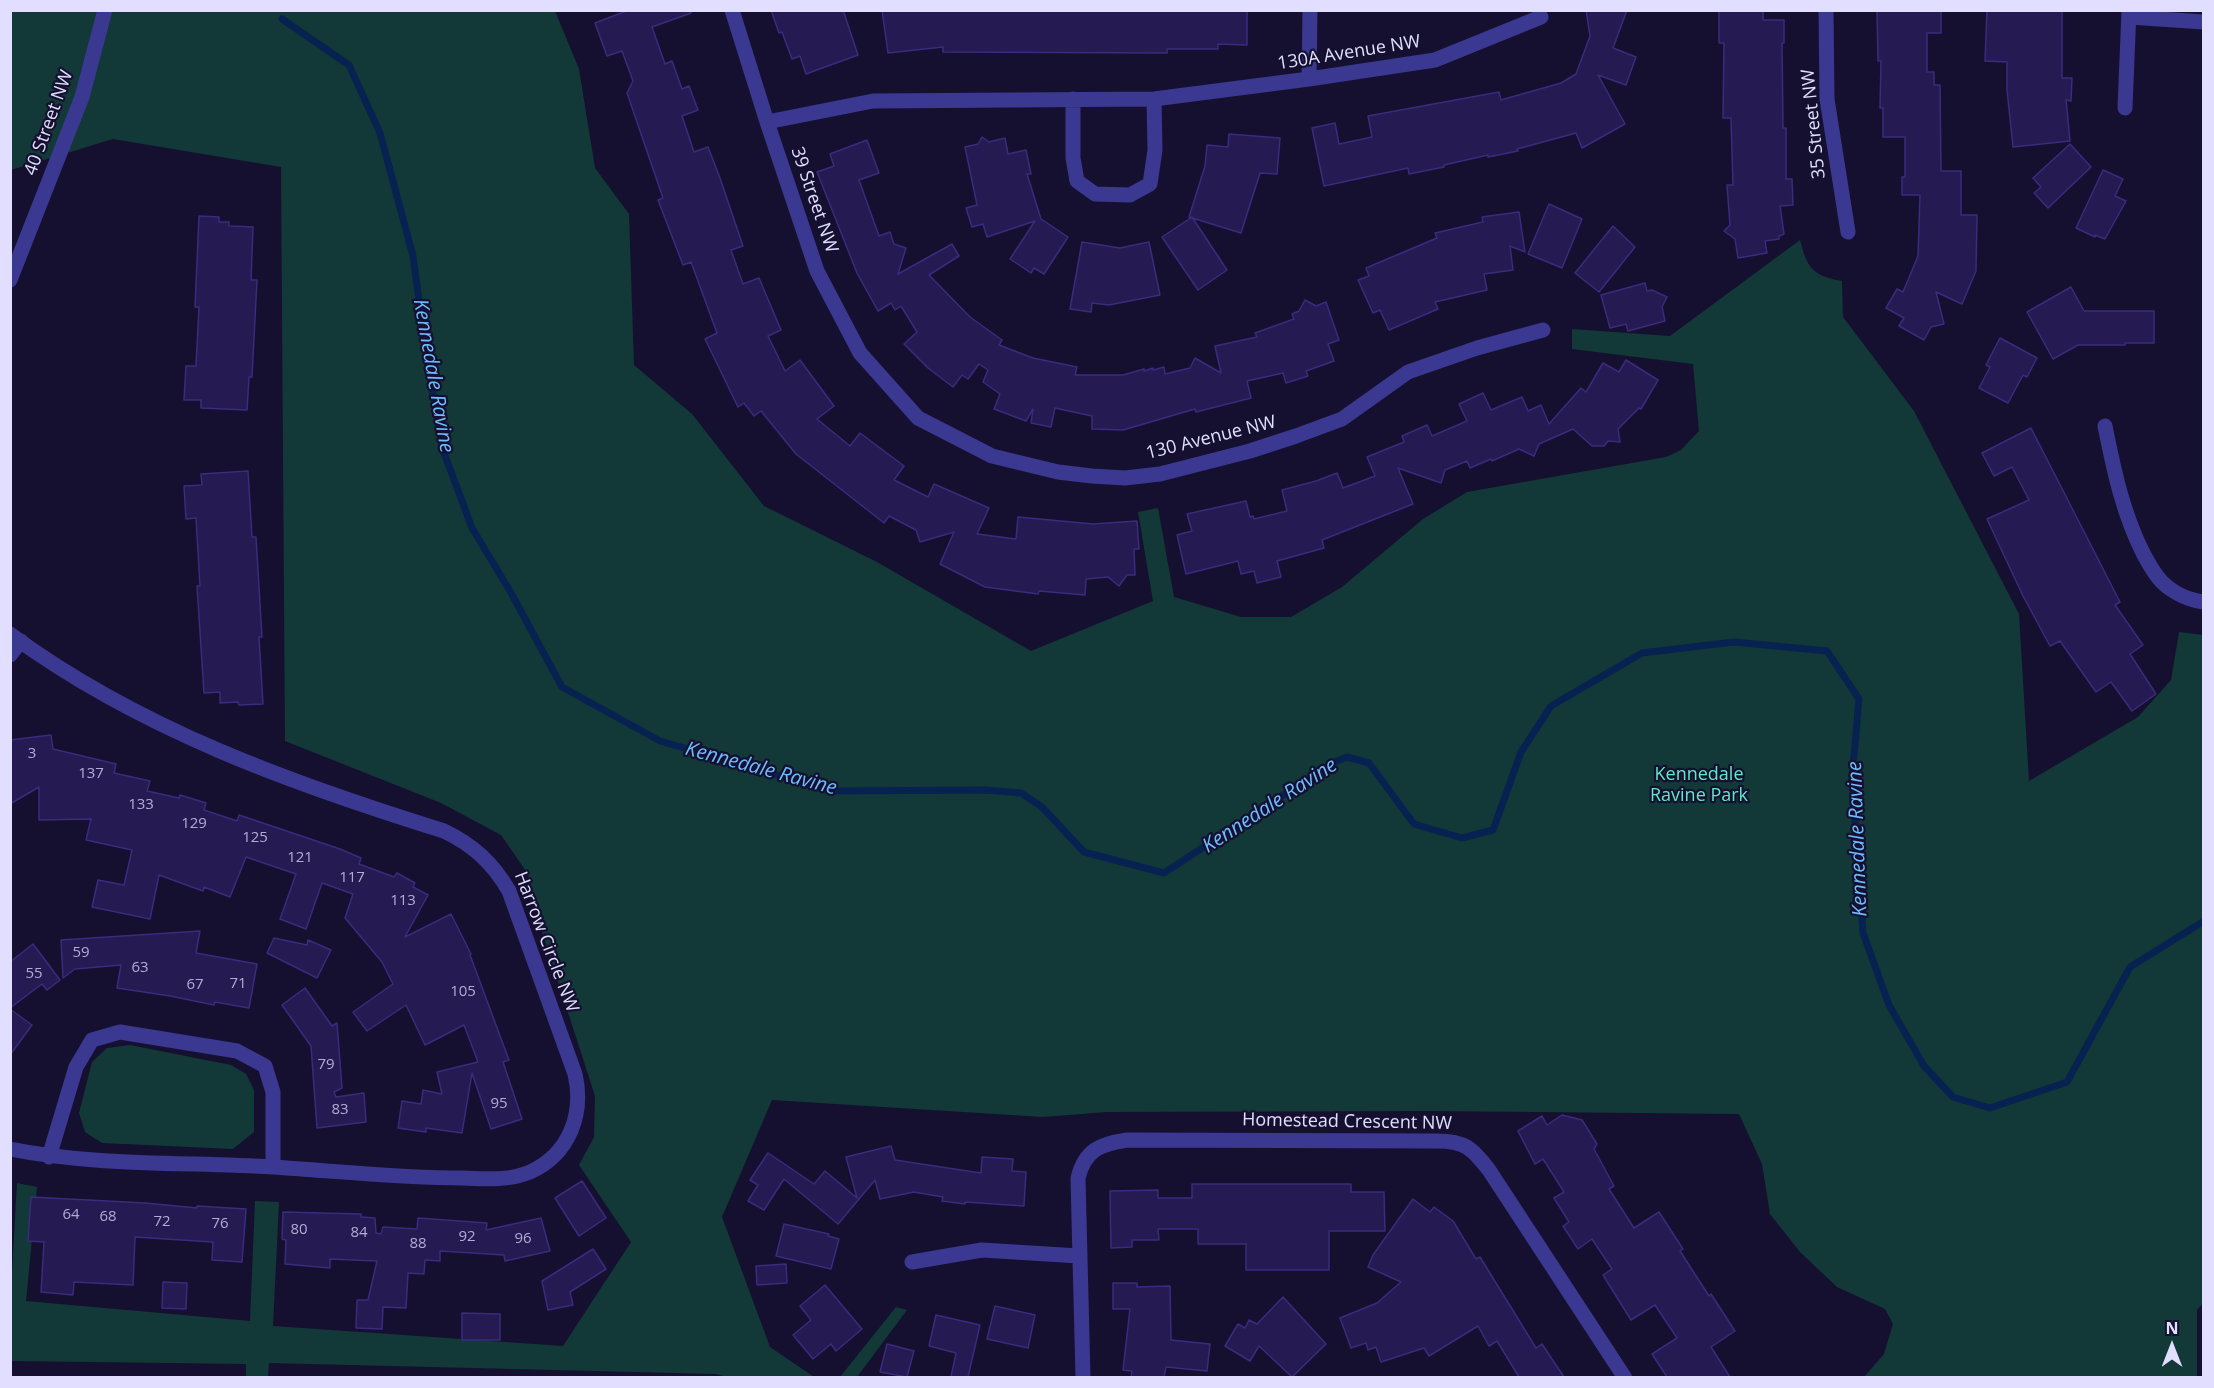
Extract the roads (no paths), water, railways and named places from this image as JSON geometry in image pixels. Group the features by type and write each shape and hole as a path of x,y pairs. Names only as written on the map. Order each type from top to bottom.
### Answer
{"street":[{"name":"40 Street NW","path":"10,280 82,97 105,10"},
{"name":"39 Street NW","path":"732,10 817,271 860,353 890,386"},
{"path":"1309,79 1310,10"},
{"name":"35 Street NW","path":"1826,10 1827,99 1848,232"},
{"path":"2125,108 2129,14 2204,22"},
{"name":"130A Avenue NW","path":"767,122 873,101 1155,99 1309,79 1435,60 1541,17"},
{"path":"1073,99 1073,158 1077,181 1095,194 1130,195 1150,184 1155,150 1155,99"},
{"name":"130 Avenue NW","path":"890,386 918,418 992,456 1058,472 1125,478 1160,474 1190,467 1296,436 1342,419 1408,372 1477,348 1543,330"},
{"path":"2105,426 2117,485 2125,510 2135,537 2151,568 2162,582 2178,594 2204,602"},
{"name":"Harrow Circle NW","path":"10,655 16,638 99,692 215,750 444,831 460,838 487,859 509,891 575,1074 579,1100 574,1126 556,1154 530,1172 498,1179 414,1178 273,1167 49,1157 10,1149"},
{"path":"49,1157 76,1067 92,1040 120,1032 237,1051 264,1066 273,1092 273,1167"},
{"name":"Homestead Crescent NW","path":"1083,1377 1078,1178 1082,1165 1093,1152 1108,1143 1127,1140 1437,1140 1464,1144 1489,1170 1624,1377"},
{"path":"912,1262 982,1250 1079,1256"}],"waterway":[{"name":"Kennedale Ravine","path":"282,19 349,65 380,133 413,256 428,367 443,450 472,528 510,591 562,687 660,741 832,791 985,790 1021,793 1042,807 1084,852 1164,873 1332,763 1347,757 1369,763 1414,824 1462,838 1493,830 1521,752 1551,706 1642,653 1734,642 1827,651 1859,699 1852,778 1863,933 1889,1005 1924,1066 1953,1097 1990,1108 2067,1082 2130,967 2204,921"}],"park label":[{"name":"Kennedale Ravine Park","path":"1699,785"}]}
